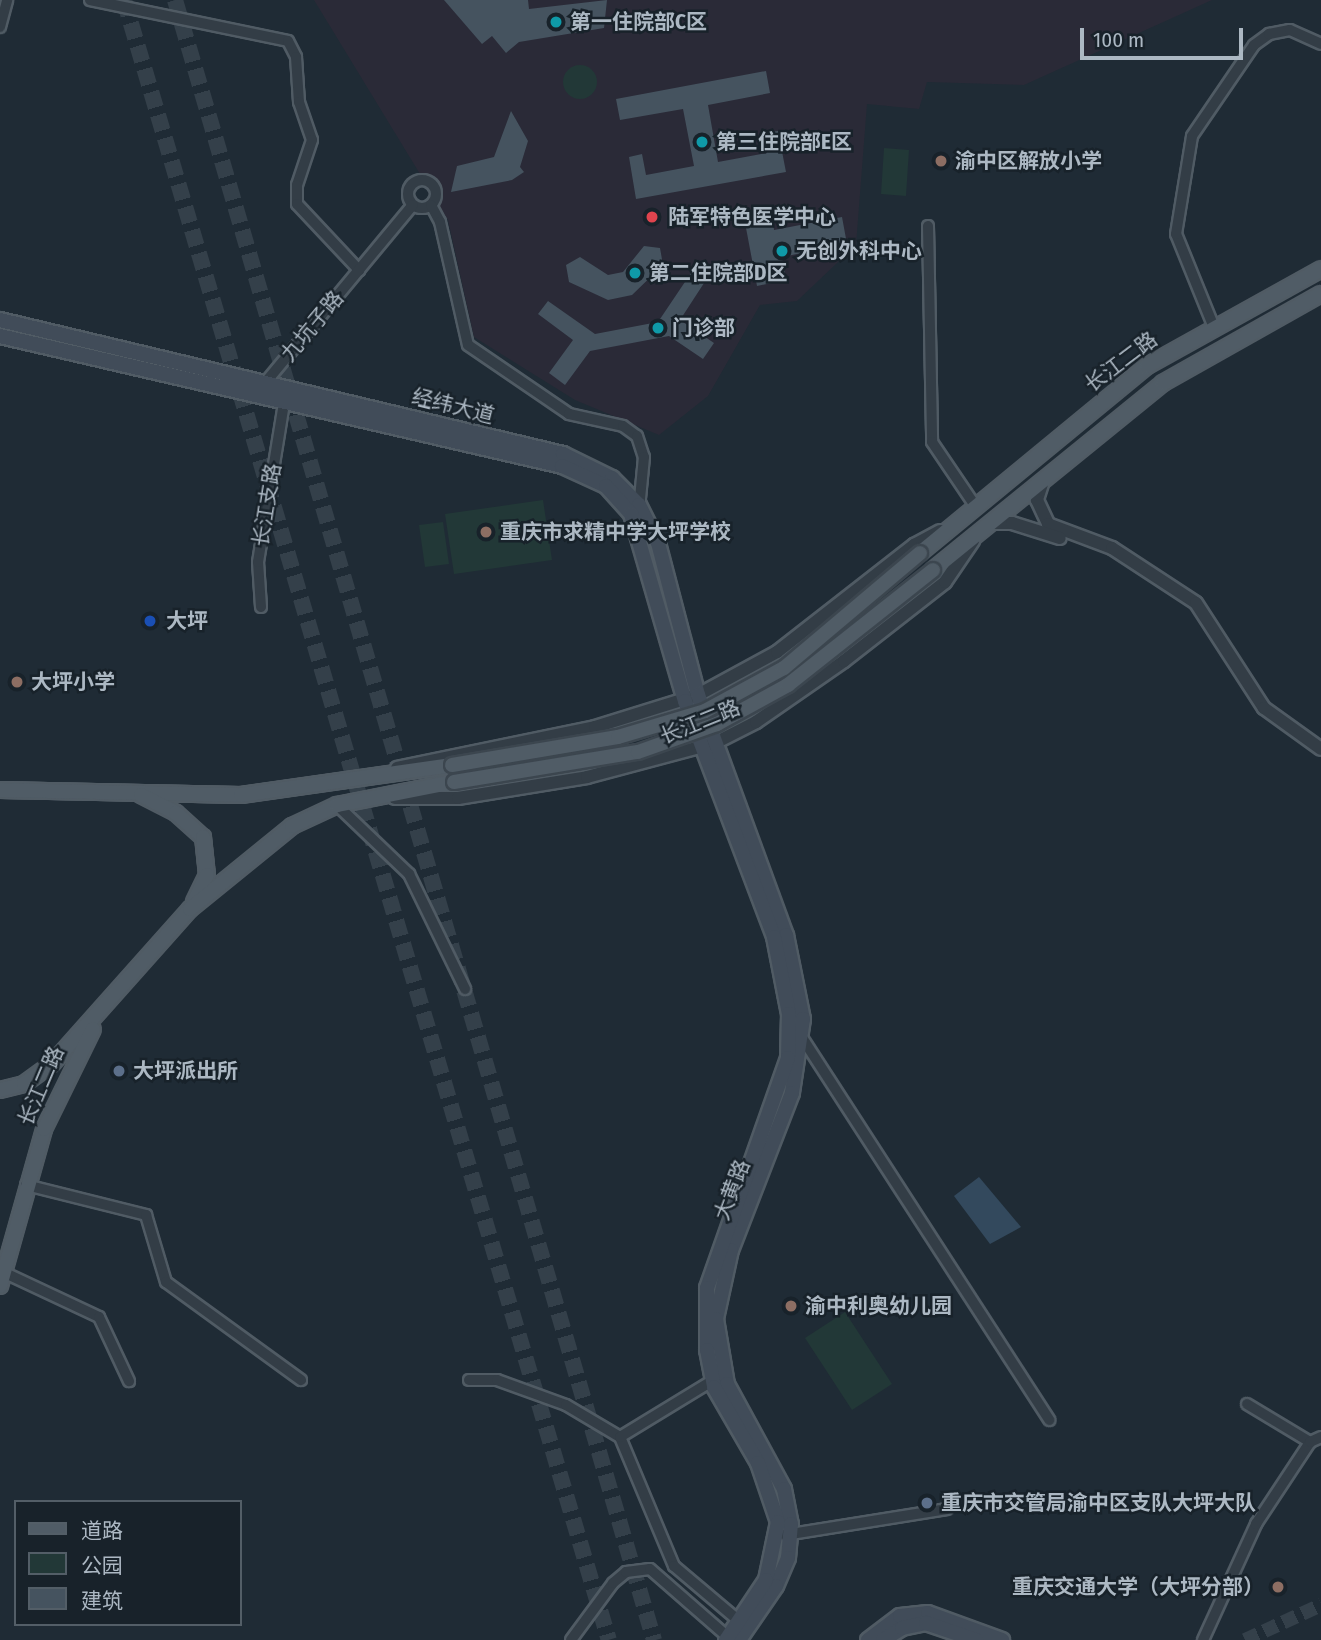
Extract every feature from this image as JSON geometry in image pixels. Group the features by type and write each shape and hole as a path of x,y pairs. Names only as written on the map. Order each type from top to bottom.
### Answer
{"main road":[{"name":"长江二路","path":"0,790 272,793 391,770 452,765 618,737 705,711 784,668 1118,388 1213,326 1321,269"},
{"name":"长江二路","path":"0,1090 36,1077 190,909 292,827 337,805 454,782 638,752 717,724 788,685 1163,383 1321,294"},
{"name":"经纬大道","path":"0,320 563,454 612,478 639,505 658,543 691,698"},
{"name":"经纬大道","path":"0,336 562,466 606,486 638,530 691,698 709,745"},
{"name":"大黄路","path":"709,745 798,975 795,1032 788,1058 707,1288 705,1330 719,1377 770,1490 783,1536 776,1586 731,1639"},
{"name":"长江二路","path":"135,793 176,813 203,837 207,875 190,909"},
{"name":"长江二路","path":"2,1279 26,1185 65,1077 116,992"},
{"name":"大黄路","path":"731,1639 739,1621 766,1580 783,1536"},
{"path":"868,1640 900,1616 929,1613 1002,1640"},
{"path":"883,1640 902,1628 926,1623 976,1640"}],"street":[{"path":"0,27 6,0"},
{"name":"九坑子路","path":"90,0 288,41 296,57 299,102 312,140 297,185 297,205 359,270"},
{"path":"1213,326 1176,234 1192,136 1254,45 1269,34 1290,30 1321,44"},
{"path":"430,205 414,205 409,190 423,181 435,188 430,205 440,222 468,345 569,414 623,426 638,436 644,457 638,530"},
{"name":"九坑子路","path":"265,383 414,205"},
{"path":"928,226 932,442 976,507"},
{"name":"长江支路","path":"261,607 258,562 284,403"},
{"path":"1045,478 1037,500 1048,524 1105,544 1196,603 1264,708 1321,749"},
{"name":"长江二路","path":"391,770 451,752 596,727 691,698 741,674 811,627 914,545 965,517"},
{"path":"985,527 1023,526 1134,562"},
{"name":"长江二路","path":"367,798 458,798 587,777 709,745 757,722 945,582 985,527"},
{"path":"741,674 732,683 729,705 737,716 757,722"},
{"path":"337,805 409,874 465,989"},
{"path":"795,1032 1049,1420"},
{"path":"26,1185 146,1216 166,1282 301,1380"},
{"path":"2,1279 99,1317 129,1381"},
{"path":"620,1437 719,1377"},
{"path":"469,1380 497,1380 566,1405 620,1437 674,1566 739,1621"},
{"path":"1247,1404 1310,1443"},
{"path":"1203,1640 1256,1524 1310,1443 1321,1437"},
{"path":"783,1536 947,1509"},
{"path":"571,1640 613,1583 626,1572 650,1569 731,1639"}],"shaded area":[{"name":"陆军特色医学中心","path":"314,0 1212,0 1024,85 927,82 919,109 867,104 856,245 797,301 760,305 708,396 659,435 575,400 474,337 448,220"},
{"path":"979,1177 1021,1227 990,1244 954,1196"}],"green space":[{"path":"580,65 592,70 597,82 592,94 580,99 568,94 563,82 568,70"},
{"path":"884,148 909,150 906,196 881,194"},
{"path":"543,500 552,560 454,574 445,514"},
{"path":"443,522 449,564 425,567 419,525"},
{"path":"845,1312 892,1384 852,1410 805,1338"}],"building":[{"name":"第一住院部C区","path":"444,0 528,0 529,9 607,0 604,28 519,42 506,53 492,36 482,44"},
{"name":"第三住院部E区","path":"766,71 770,93 708,105 718,162 767,153 764,133 778,131 786,172 636,199 629,157 642,154 646,175 694,166 683,109 620,120 616,99"},
{"path":"511,111 528,141 520,167 524,172 512,180 451,192 457,166 494,157"},
{"name":"无创外科中心","path":"842,217 847,244 782,257 786,280 757,286 746,228 773,223 774,230"},
{"name":"第二住院部D区","path":"644,246 660,248 663,265 632,295 608,300 569,282 566,265 580,257 608,275 623,272"},
{"name":"门诊部","path":"693,270 706,280 680,320 714,343 703,359 669,336 590,351 565,385 549,373 573,340 538,314 548,301 595,334 658,322"}],"tunnel":[{"path":"124,0 609,1640"},
{"path":"175,0 654,1640"},
{"path":"1245,1640 1321,1605"}],"place":[{"name":"第一住院部C区","path":"556,22"},
{"name":"第三住院部E区","path":"702,142"},
{"name":"渝中区解放小学","path":"941,161"},
{"name":"陆军特色医学中心","path":"652,217"},
{"name":"无创外科中心","path":"782,251"},
{"name":"第二住院部D区","path":"635,273"},
{"name":"门诊部","path":"658,328"},
{"name":"重庆市求精中学大坪学校","path":"486,532"},
{"name":"大坪","path":"150,621"},
{"name":"大坪小学","path":"17,682"},
{"name":"大坪派出所","path":"119,1071"},
{"name":"渝中利奥幼儿园","path":"791,1306"},
{"name":"重庆市交管局渝中区支队大坪大队","path":"927,1503"},
{"name":"重庆交通大学（大坪分部）","path":"1278,1587"}]}
